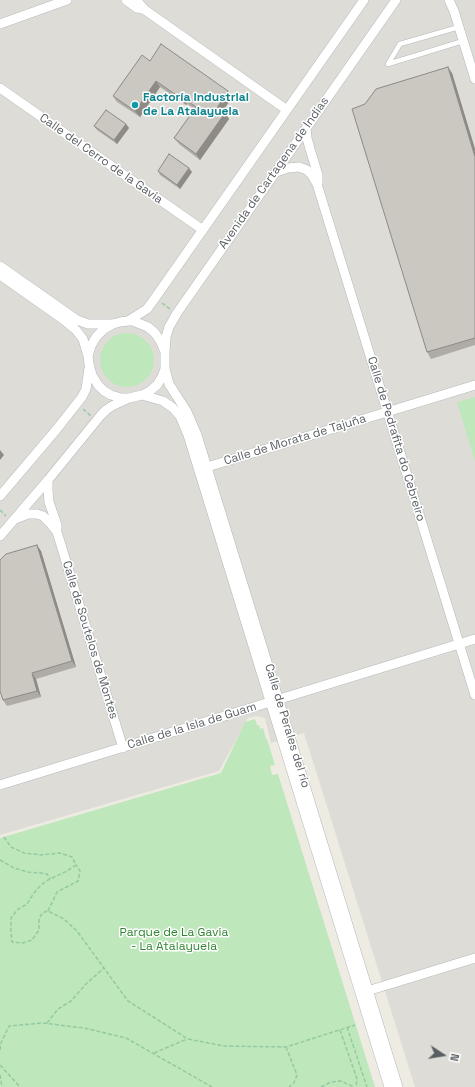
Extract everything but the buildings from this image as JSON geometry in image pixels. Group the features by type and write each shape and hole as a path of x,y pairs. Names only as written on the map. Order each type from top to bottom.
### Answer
{"street":[{"path":"0,24 68,0"},
{"path":"126,0 137,8 145,10"},
{"path":"136,0 145,10 287,110"},
{"name":"Avenida de Cartagena de Indias","path":"128,321 141,313 152,303 364,0"},
{"name":"Avenida de Cartagena de Indias","path":"165,352 166,337 176,313 396,0"},
{"path":"449,0 464,41 475,79"},
{"path":"454,0 454,11"},
{"name":"Calle del Cerro de la Gavia","path":"0,88 203,230"},
{"name":"Calle de Pedrafita do Cebreiro","path":"306,128 307,138 318,175 317,184"},
{"name":"Calle de Pedrafita do Cebreiro","path":"276,172 288,168 298,167 307,170 317,184 475,695"},
{"path":"0,266 77,320 88,324 113,324 128,321 148,327 155,333 165,352 166,361 162,377 150,391 142,396 121,398 104,391 92,375 83,340 76,330 0,275"},
{"path":"0,496 36,455 82,397 86,389 91,346 96,337 113,324"},
{"name":"Calle de Perales del río","path":"165,369 169,384 188,412 193,425 207,468 274,700"},
{"name":"Calle de Morata de Tajuña","path":"207,468 475,384"},
{"name":"Calle de Perales del río","path":"142,396 162,401 173,408 178,412 185,425 274,700 364,992 389,1087"},
{"path":"0,536 12,518 48,480 106,410 129,398"},
{"name":"Calle de Soutelos de Montes","path":"48,480 49,502 57,525 57,532 123,748"},
{"name":"Calle de Soutelos de Montes","path":"12,518 28,514 37,514 43,516 57,532"},
{"name":"Calle de la Isla de Guam","path":"0,785 475,639"},
{"path":"364,992 475,958"},
{"name":"Calle de Perales del río","path":"364,992 398,1087"}],"lane":[{"path":"459,27 400,44 388,64 464,41"}],"path":[{"path":"160,302 171,310"},
{"path":"81,408 92,416"},
{"path":"0,510 12,518"},
{"path":"4,837 11,847 24,853 41,855 60,853 72,857 80,871 78,881 56,892 48,911"},
{"path":"0,860 14,868 28,872 41,872 47,874 50,879"},
{"path":"76,865 46,881 37,889 27,904 17,910 11,918 12,942 22,944 32,940 39,930 39,920 42,913 48,911 64,919 77,931 128,1001 188,1039 224,1046 286,1047 355,1024"},
{"path":"47,1024 58,1010 71,1002 86,984 104,968"},
{"path":"0,1050 1,1043 9,1026 42,1023 84,1028 126,1038 212,1087"},
{"path":"347,1027 367,1087"},
{"path":"321,1087 330,1082 341,1081 355,1087 357,1079 340,1029"},
{"path":"154,1053 188,1039"},
{"path":"286,1047 297,1076 294,1083 289,1087"},
{"path":"0,1065 20,1087"},
{"path":"0,1075 2,1087"}],"shaded area":[{"path":"0,0 475,0 475,1087 415,1087 304,733 271,743 265,718 256,716 248,718 219,771 0,835"}],"green space":[{"path":"122,333 132,333 142,337 150,345 154,355 154,365 150,375 142,383 132,387 122,387 112,383 104,375 100,365 100,355 104,345 112,337"},
{"path":"475,397 475,461 457,402"},
{"name":"Parque de La Gavia - La Atalayuela","path":"255,719 260,729 263,728 267,739 275,765 270,766 272,775 278,774 375,1087 0,1087 0,838 221,773 245,722"}],"place":[{"name":"Factoría industrial de La Atalayuela","path":"135,105"}]}
